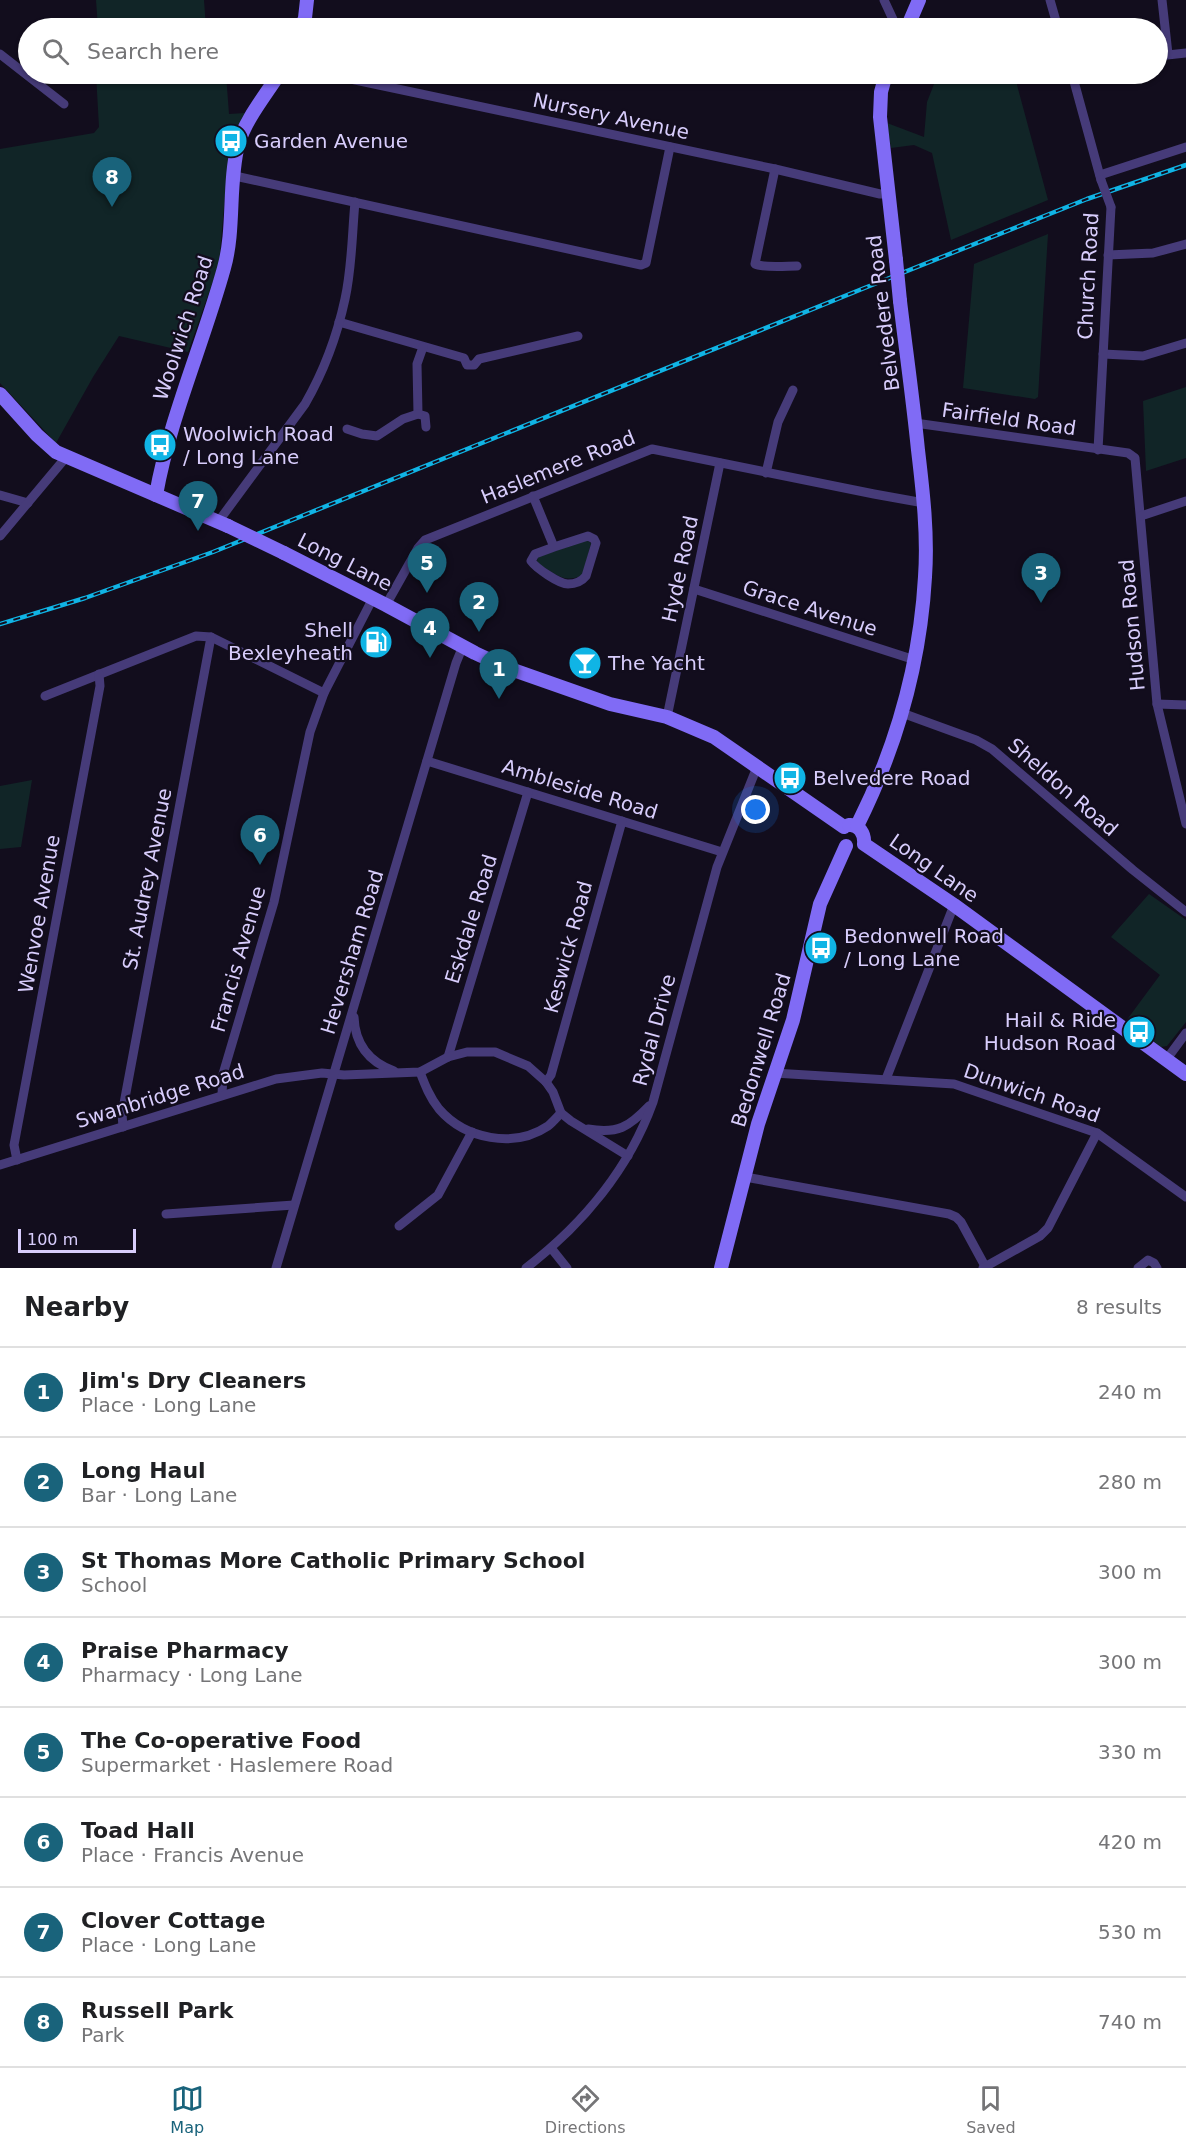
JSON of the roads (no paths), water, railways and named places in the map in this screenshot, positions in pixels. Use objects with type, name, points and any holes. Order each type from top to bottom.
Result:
[{"type":"street","points":[[303,18],[307,0]]},
{"type":"street","points":[[884,0],[892,18]]},
{"type":"street","points":[[911,18],[919,0]]},
{"type":"street","points":[[1050,0],[1055,18]]},
{"type":"street","points":[[1162,0],[1164,18]]},
{"type":"street","points":[[1168,54],[1186,52]]},
{"type":"street","points":[[0,54],[18,68]]},
{"type":"street","points":[[38,84],[64,104]]},
{"type":"street","name":"Woolwich Road","points":[[156,495],[178,408],[216,299],[226,261],[241,137],[273,84]]},
{"type":"street","name":"Nursery Avenue","points":[[374,84],[888,194]]},
{"type":"street","name":"Belvedere Road","points":[[850,827],[888,756],[902,713],[915,660],[926,576],[924,503],[880,117],[883,84]]},
{"type":"street","name":"Church Road","points":[[1075,84],[1100,177],[1111,207],[1098,450]]},
{"type":"street","points":[[235,176],[641,265],[646,263],[670,147]]},
{"type":"street","points":[[1100,177],[1186,147]]},
{"type":"street","points":[[775,169],[752,267],[797,266]]},
{"type":"street","points":[[223,524],[317,383],[346,297],[355,202]]},
{"type":"street","points":[[1108,255],[1153,253],[1186,244]]},
{"type":"street","points":[[339,322],[464,358],[467,365],[474,365],[479,359],[571,334]]},
{"type":"street","points":[[1102,354],[1143,356],[1186,343]]},
{"type":"street","points":[[418,414],[417,364],[423,347]]},
{"type":"street","points":[[766,473],[778,422],[793,390]]},
{"type":"street","name":"Long Lane","points":[[0,393],[48,446],[67,456],[284,553],[505,666],[610,704],[668,717],[714,737],[850,827],[864,839],[864,844],[860,849],[852,850],[846,846]]},
{"type":"street","points":[[347,429],[377,436],[403,419],[418,414],[425,416],[426,427]]},
{"type":"street","name":"Fairfield Road","points":[[915,423],[1098,450]]},
{"type":"street","name":"Haslemere Road","points":[[386,605],[418,548],[425,540],[652,448],[766,473],[924,503]]},
{"type":"street","name":"Hudson Road","points":[[1098,450],[1128,453],[1135,458],[1158,704],[1183,797],[1186,825]]},
{"type":"street","points":[[0,536],[67,456]]},
{"type":"street","name":"Hyde Road","points":[[668,717],[720,463]]},
{"type":"street","points":[[0,495],[28,503]]},
{"type":"street","points":[[533,496],[554,547]]},
{"type":"street","points":[[1141,516],[1186,501]]},
{"type":"street","points":[[588,536],[594,539],[596,543],[586,576],[582,580],[570,584],[563,583],[535,567],[531,561],[535,554],[554,547],[588,536]]},
{"type":"street","name":"Grace Avenue","points":[[694,589],[915,660]]},
{"type":"street","name":"Francis Avenue","points":[[222,1095],[224,1074],[274,902],[310,732],[324,693],[373,598]]},
{"type":"street","points":[[45,696],[196,636],[211,637],[324,693]]},
{"type":"street","name":"St. Audrey Avenue","points":[[123,1126],[122,1114],[211,637]]},
{"type":"street","name":"Heversham Road","points":[[276,1268],[456,663],[463,646]]},
{"type":"street","name":"Wenvoe Avenue","points":[[17,1160],[14,1145],[100,686],[99,674]]},
{"type":"street","points":[[1158,704],[1186,705]]},
{"type":"street","name":"Sheldon Road","points":[[902,713],[976,740],[992,749],[1133,870],[1186,912]]},
{"type":"street","name":"Ambleside Road","points":[[428,761],[723,852]]},
{"type":"street","name":"Rydal Drive","points":[[526,1268],[551,1248],[610,1184],[643,1130],[653,1102],[723,852],[758,767]]},
{"type":"street","name":"Eskdale Road","points":[[448,1057],[528,792]]},
{"type":"street","name":"Keswick Road","points":[[546,1082],[551,1075],[622,821]]},
{"type":"street","points":[[846,846],[843,840],[850,827]]},
{"type":"street","name":"Long Lane","points":[[864,844],[954,905],[1186,1074]]},
{"type":"street","name":"Bedonwell Road","points":[[721,1268],[758,1124],[795,1010],[820,904],[846,846]]},
{"type":"street","points":[[886,1079],[954,905]]},
{"type":"street","points":[[353,1008],[355,1030],[365,1052],[378,1064],[402,1073]]},
{"type":"street","points":[[1166,1060],[1186,1033]]},
{"type":"street","points":[[561,1113],[547,1126],[532,1134],[517,1138],[503,1139],[472,1132],[450,1120],[440,1110],[431,1099],[420,1072],[448,1057],[467,1052],[495,1052],[528,1066],[546,1082],[561,1113],[628,1156]]},
{"type":"street","name":"Swanbridge Road","points":[[0,1165],[276,1079],[322,1073],[420,1072]]},
{"type":"street","name":"Dunwich Road","points":[[774,1073],[954,1084],[1097,1133],[1186,1197]]},
{"type":"street","points":[[583,1128],[603,1131],[623,1127],[638,1118],[653,1102]]},
{"type":"street","points":[[399,1226],[438,1195],[472,1132]]},
{"type":"street","points":[[745,1177],[949,1214],[961,1222],[985,1268],[1040,1236],[1048,1228],[1097,1133]]},
{"type":"street","points":[[166,1214],[294,1204]]},
{"type":"street","points":[[551,1248],[567,1268]]},
{"type":"street","points":[[1138,1268],[1148,1260],[1157,1268]]},
{"type":"railway","points":[[0,624],[85,598],[213,552],[1087,199],[1186,165]]},
{"type":"place","name":"Garden Avenue","points":[[231,141]]},
{"type":"place","name":"Russell Park","points":[[112,207]]},
{"type":"place","name":"Woolwich Road / Long Lane","points":[[160,445]]},
{"type":"place","name":"Clover Cottage","points":[[198,531]]},
{"type":"place","name":"The Co-operative Food","points":[[427,593]]},
{"type":"place","name":"St Thomas More Catholic Primary School","points":[[1041,603]]},
{"type":"place","name":"Long Haul","points":[[479,632]]},
{"type":"place","name":"Shell Bexleyheath","points":[[376,642]]},
{"type":"place","name":"Praise Pharmacy","points":[[430,658]]},
{"type":"place","name":"The Yacht","points":[[585,663]]},
{"type":"place","name":"Jim's Dry Cleaners","points":[[499,699]]},
{"type":"place","name":"Belvedere Road","points":[[790,778]]},
{"type":"place","name":"Toad Hall","points":[[260,865]]},
{"type":"place","name":"Bedonwell Road / Long Lane","points":[[821,948]]},
{"type":"place","name":"Hail & Ride Hudson Road","points":[[1139,1032]]}]
